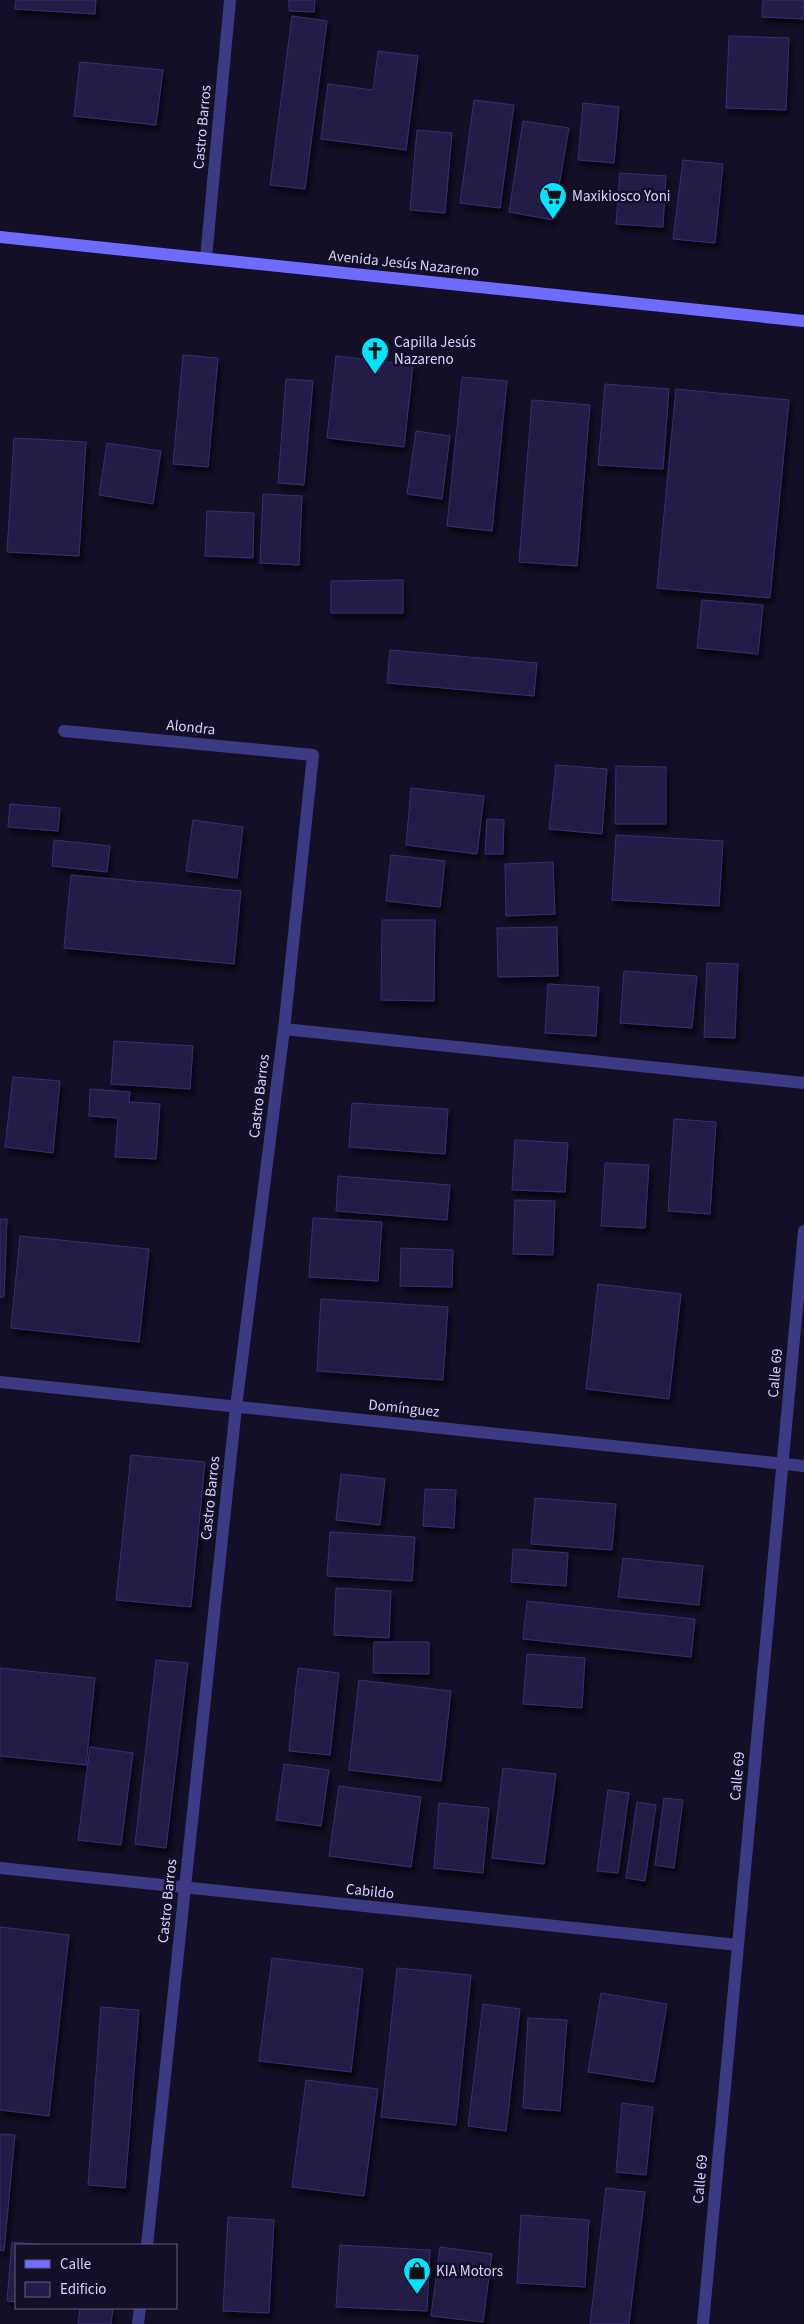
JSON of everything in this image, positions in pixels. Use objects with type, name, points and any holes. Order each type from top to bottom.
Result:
[{"type":"main road","name":"Avenida Jesús Nazareno","points":[[0,237],[804,321]]},
{"type":"street","name":"Castro Barros","points":[[206,258],[230,0]]},
{"type":"street","name":"Alondra","points":[[64,731],[314,755]]},
{"type":"street","name":"Castro Barros","points":[[147,2244],[236,1407],[284,1029],[314,755]]},
{"type":"street","points":[[284,1029],[804,1083]]},
{"type":"street","name":"Calle 69","points":[[703,2324],[804,1231]]},
{"type":"street","name":"Domínguez","points":[[0,1382],[804,1466]]},
{"type":"street","name":"Cabildo","points":[[0,1868],[738,1945]]},
{"type":"street","points":[[138,2324],[140,2309]]},
{"type":"building","points":[[16,0],[96,0],[95,14],[15,9]]},
{"type":"building","points":[[289,0],[315,0],[314,12],[289,11]]},
{"type":"building","points":[[763,0],[804,0],[804,19],[762,17]]},
{"type":"building","points":[[292,16],[327,21],[305,189],[270,185]]},
{"type":"building","points":[[729,36],[789,38],[786,110],[726,108]]},
{"type":"building","points":[[378,51],[418,56],[406,150],[321,139],[328,84],[373,90]]},
{"type":"building","points":[[80,62],[163,70],[156,125],[74,116]]},
{"type":"building","points":[[474,100],[514,105],[500,208],[460,203]]},
{"type":"building","points":[[583,103],[619,107],[614,163],[578,160]]},
{"type":"building","points":[[523,121],[569,128],[553,220],[509,212]]},
{"type":"building","points":[[417,130],[452,133],[445,213],[410,210]]},
{"type":"building","points":[[683,160],[723,164],[715,243],[673,239]]},
{"type":"building","points":[[620,173],[666,176],[663,227],[616,224]]},
{"type":"building","points":[[183,355],[218,358],[208,467],[173,464]]},
{"type":"building","points":[[336,356],[413,365],[404,447],[327,438]]},
{"type":"building","points":[[462,377],[507,381],[492,531],[447,526]]},
{"type":"building","points":[[286,379],[313,381],[304,485],[278,483]]},
{"type":"building","points":[[605,384],[669,389],[663,469],[598,465]]},
{"type":"building","points":[[676,389],[789,400],[770,598],[657,588]]},
{"type":"building","points":[[532,400],[590,405],[577,566],[519,562]]},
{"type":"building","points":[[416,431],[450,436],[442,499],[407,494]]},
{"type":"building","points":[[14,438],[86,442],[79,556],[7,552]]},
{"type":"building","points":[[107,443],[161,451],[153,504],[99,495]]},
{"type":"building","points":[[263,494],[302,496],[299,565],[260,563]]},
{"type":"building","points":[[207,511],[254,513],[253,558],[205,556]]},
{"type":"building","points":[[403,580],[403,613],[331,613],[331,581]]},
{"type":"building","points":[[702,600],[763,605],[758,654],[697,648]]},
{"type":"building","points":[[390,650],[537,663],[534,696],[387,683]]},
{"type":"building","points":[[556,765],[607,769],[602,834],[549,829]]},
{"type":"building","points":[[616,766],[666,767],[666,824],[615,824]]},
{"type":"building","points":[[411,788],[484,796],[477,854],[406,845]]},
{"type":"building","points":[[10,804],[60,808],[58,831],[8,827]]},
{"type":"building","points":[[487,819],[504,820],[503,854],[485,854]]},
{"type":"building","points":[[193,820],[243,827],[237,878],[186,871]]},
{"type":"building","points":[[616,835],[723,841],[719,906],[612,900]]},
{"type":"building","points":[[54,840],[110,846],[107,872],[52,866]]},
{"type":"building","points":[[391,855],[445,861],[440,907],[386,901]]},
{"type":"building","points":[[553,862],[555,914],[506,916],[505,864]]},
{"type":"building","points":[[71,875],[241,891],[234,964],[64,948]]},
{"type":"building","points":[[382,920],[435,920],[434,1001],[381,1000]]},
{"type":"building","points":[[557,927],[558,976],[498,977],[497,928]]},
{"type":"building","points":[[707,963],[738,964],[735,1038],[704,1037]]},
{"type":"building","points":[[624,971],[697,976],[692,1028],[620,1023]]},
{"type":"building","points":[[548,984],[599,987],[596,1036],[545,1033]]},
{"type":"building","points":[[114,1041],[193,1046],[190,1089],[111,1084]]},
{"type":"building","points":[[13,1077],[60,1081],[53,1153],[5,1147]]},
{"type":"building","points":[[90,1089],[130,1092],[129,1102],[160,1104],[156,1159],[115,1157],[118,1118],[89,1116]]},
{"type":"building","points":[[352,1103],[448,1109],[445,1154],[349,1147]]},
{"type":"building","points":[[674,1119],[716,1122],[710,1214],[668,1211]]},
{"type":"building","points":[[515,1140],[568,1143],[565,1192],[512,1190]]},
{"type":"building","points":[[605,1163],[649,1165],[645,1228],[601,1226]]},
{"type":"building","points":[[338,1176],[450,1185],[447,1220],[336,1211]]},
{"type":"building","points":[[515,1200],[555,1201],[553,1255],[513,1254]]},
{"type":"building","points":[[313,1218],[382,1222],[378,1281],[309,1277]]},
{"type":"building","points":[[0,1219],[7,1219],[4,1297],[0,1297]]},
{"type":"building","points":[[20,1236],[149,1249],[139,1342],[11,1328]]},
{"type":"building","points":[[401,1248],[453,1250],[452,1287],[400,1286]]},
{"type":"building","points":[[598,1284],[681,1294],[669,1399],[586,1389]]},
{"type":"building","points":[[321,1299],[448,1307],[443,1380],[317,1371]]},
{"type":"building","points":[[131,1455],[205,1462],[191,1607],[116,1600]]},
{"type":"building","points":[[341,1474],[385,1479],[380,1525],[336,1520]]},
{"type":"building","points":[[425,1489],[456,1490],[454,1528],[423,1526]]},
{"type":"building","points":[[535,1498],[616,1504],[612,1550],[531,1544]]},
{"type":"building","points":[[330,1532],[415,1537],[412,1581],[327,1576]]},
{"type":"building","points":[[513,1549],[568,1553],[566,1586],[511,1582]]},
{"type":"building","points":[[623,1558],[703,1566],[699,1605],[618,1597]]},
{"type":"building","points":[[336,1588],[391,1591],[389,1638],[334,1635]]},
{"type":"building","points":[[527,1601],[695,1619],[691,1657],[523,1639]]},
{"type":"building","points":[[374,1642],[429,1642],[429,1674],[373,1673]]},
{"type":"building","points":[[527,1654],[585,1658],[582,1708],[523,1704]]},
{"type":"building","points":[[156,1660],[188,1663],[166,1848],[135,1844]]},
{"type":"building","points":[[0,1668],[95,1678],[86,1765],[0,1756]]},
{"type":"building","points":[[298,1668],[339,1673],[330,1755],[289,1751]]},
{"type":"building","points":[[359,1680],[451,1691],[441,1781],[349,1770]]},
{"type":"building","points":[[90,1747],[133,1753],[121,1845],[78,1840]]},
{"type":"building","points":[[284,1764],[329,1770],[321,1826],[276,1820]]},
{"type":"building","points":[[503,1768],[556,1774],[544,1864],[492,1858]]},
{"type":"building","points":[[339,1786],[421,1797],[411,1867],[329,1856]]},
{"type":"building","points":[[608,1790],[629,1793],[618,1873],[597,1871]]},
{"type":"building","points":[[664,1798],[683,1800],[674,1868],[655,1865]]},
{"type":"building","points":[[637,1802],[656,1805],[645,1881],[626,1878]]},
{"type":"building","points":[[439,1803],[489,1808],[483,1873],[434,1868]]},
{"type":"building","points":[[0,1927],[69,1935],[49,2116],[0,2110]]},
{"type":"building","points":[[272,1958],[363,1969],[351,2072],[259,2061]]},
{"type":"building","points":[[397,1968],[471,1975],[456,2125],[381,2117]]},
{"type":"building","points":[[601,1993],[667,2004],[654,2082],[588,2072]]},
{"type":"building","points":[[483,2004],[520,2009],[506,2131],[468,2126]]},
{"type":"building","points":[[101,2007],[139,2010],[125,2188],[88,2185]]},
{"type":"building","points":[[528,2018],[567,2020],[560,2111],[523,2108]]},
{"type":"building","points":[[306,2080],[378,2089],[364,2196],[292,2187]]},
{"type":"building","points":[[622,2103],[653,2107],[646,2175],[616,2172]]},
{"type":"building","points":[[0,2134],[15,2135],[4,2251],[0,2250]]},
{"type":"building","points":[[606,2188],[645,2192],[629,2324],[590,2324]]},
{"type":"building","points":[[521,2215],[589,2220],[585,2287],[517,2283]]},
{"type":"building","points":[[228,2217],[274,2220],[269,2313],[223,2311]]},
{"type":"building","points":[[12,2242],[33,2244],[15,2244],[15,2302],[7,2301]]},
{"type":"building","points":[[340,2245],[430,2250],[427,2311],[336,2307]]},
{"type":"building","points":[[440,2247],[492,2254],[483,2322],[431,2316]]},
{"type":"building","points":[[80,2309],[113,2309],[111,2324],[78,2324]]},
{"type":"place","name":"Maxikiosco Yoni","points":[[553,220]]},
{"type":"place","name":"Capilla Jesús Nazareno","points":[[375,375]]},
{"type":"place","name":"KIA Motors","points":[[417,2295]]}]
